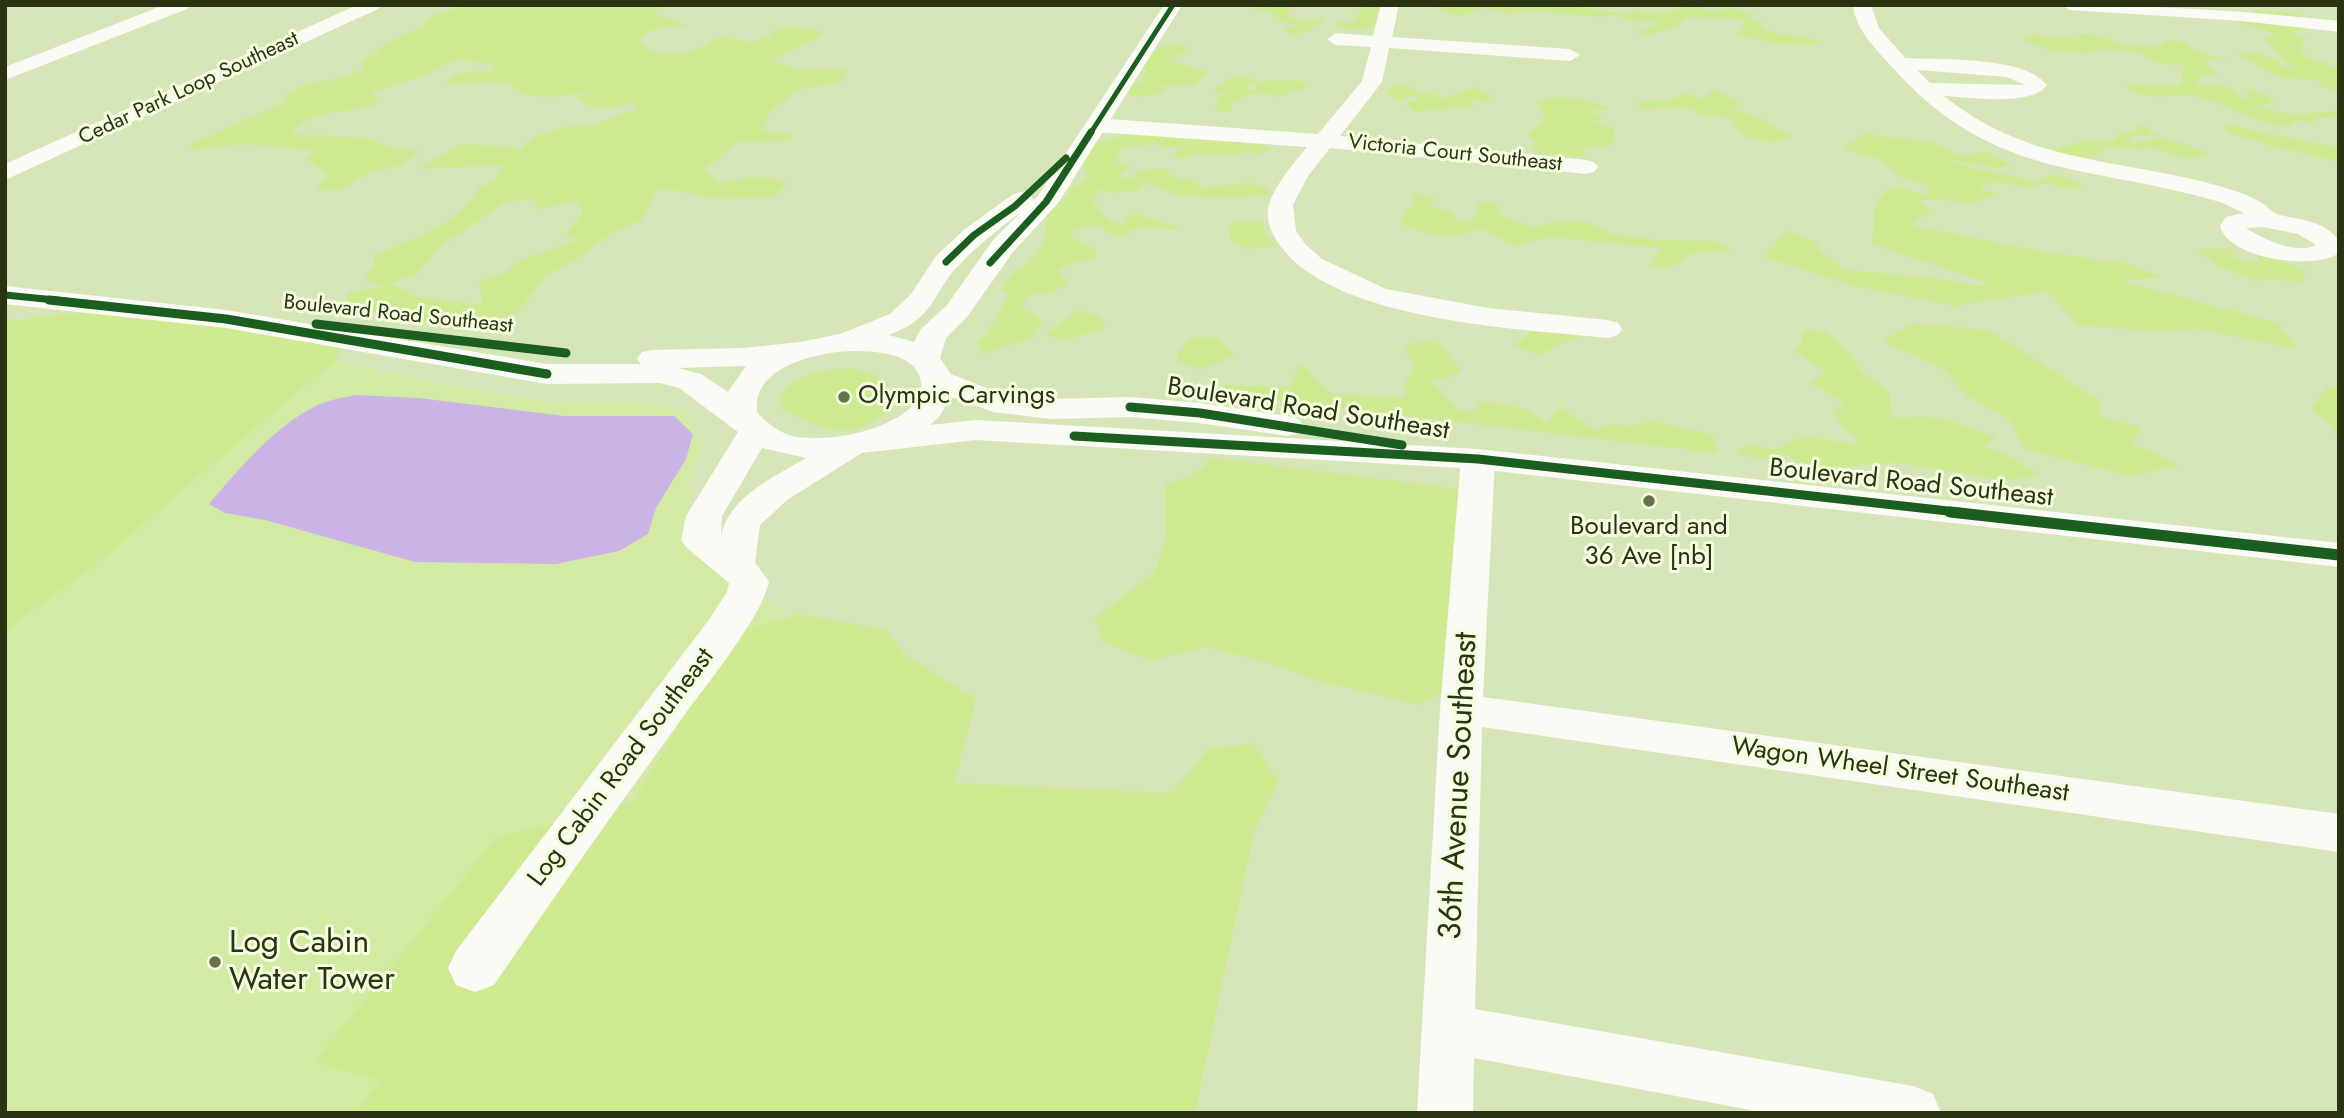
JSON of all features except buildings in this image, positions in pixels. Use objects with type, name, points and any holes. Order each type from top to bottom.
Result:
[{"type":"street","points":[[5,74],[181,5]]},
{"type":"street","name":"Cedar Park Loop Southeast","points":[[5,173],[372,5]]},
{"type":"street","points":[[860,444],[894,433],[917,419],[933,403],[939,387],[931,369],[932,335],[957,311],[1003,246],[1046,202],[1173,5]]},
{"type":"street","points":[[1390,5],[1384,42],[1373,82],[1297,174],[1281,205],[1283,231],[1297,251],[1313,265],[1378,296],[1488,317],[1608,329]]},
{"type":"street","points":[[1862,5],[1870,30],[1922,89],[1950,114],[1990,138],[2053,160],[2216,191],[2242,201],[2260,211],[2267,219]]},
{"type":"street","points":[[2070,5],[2262,17],[2339,27]]},
{"type":"street","points":[[1336,39],[1570,55]]},
{"type":"street","points":[[1899,63],[2002,69],[2025,76],[2036,85],[2030,91],[2020,92],[1922,89]]},
{"type":"street","points":[[735,566],[700,540],[704,516],[749,425],[740,402],[745,387],[758,373],[777,360],[808,349],[858,338],[901,320],[922,300],[946,262],[974,235],[1015,205],[1091,132]]},
{"type":"street","name":"Victoria Court Southeast","points":[[1091,132],[1324,141],[1586,167]]},
{"type":"street","name":"Boulevard Road Southeast","points":[[5,295],[226,318],[317,324],[566,353],[673,361],[808,349],[847,342],[878,343],[904,348],[931,369],[993,402],[1051,409],[1130,407],[1200,413],[1478,459],[2339,555]]},
{"type":"street","name":"Boulevard Road Southeast","points":[[226,318],[535,373],[660,373],[690,381],[771,440],[792,446],[815,448],[976,430],[1478,459]]},
{"type":"street","name":"Log Cabin Road Southeast","points":[[475,968],[723,631],[747,592],[749,581],[735,566],[742,522],[764,499],[796,477],[860,444]]},
{"type":"street","name":"36th Avenue Southeast","points":[[1446,1113],[1461,709],[1478,459]]},
{"type":"street","name":"Wagon Wheel Street Southeast","points":[[1461,709],[2339,833]]},
{"type":"street","points":[[1449,1029],[1913,1113]]},
{"type":"shaded area","points":[[467,5],[665,5],[653,14],[688,26],[654,29],[639,40],[647,50],[676,55],[701,48],[715,39],[751,42],[770,37],[772,31],[777,29],[805,28],[823,35],[772,60],[802,70],[847,70],[844,81],[797,90],[770,112],[762,131],[790,134],[791,141],[737,142],[704,170],[718,183],[751,177],[788,181],[775,197],[715,199],[674,190],[656,190],[643,219],[610,234],[578,258],[546,275],[518,311],[484,330],[466,332],[408,319],[345,311],[348,293],[394,284],[413,296],[482,305],[479,281],[506,272],[520,260],[580,240],[565,234],[583,213],[576,201],[537,210],[534,199],[506,202],[440,247],[416,275],[384,285],[364,280],[375,264],[373,256],[448,221],[461,211],[479,187],[494,182],[502,165],[418,169],[461,144],[521,148],[534,137],[566,126],[593,125],[637,109],[634,103],[597,108],[577,98],[590,92],[549,97],[524,95],[515,87],[502,82],[443,85],[453,76],[464,72],[490,72],[495,65],[453,60],[430,73],[373,92],[378,103],[321,115],[300,125],[292,134],[369,138],[389,147],[419,151],[402,165],[369,172],[340,191],[315,189],[329,175],[307,159],[315,151],[246,144],[192,150],[189,145],[285,102],[284,96],[306,84],[346,77],[364,68],[361,60],[382,53],[376,49],[423,26],[431,16]]},
{"type":"shaded area","points":[[1265,5],[1291,5],[1286,16],[1310,22],[1323,18],[1324,24],[1314,25],[1310,31],[1296,34],[1285,32],[1285,27],[1300,27],[1282,21],[1267,10],[1250,11],[1255,7],[1265,8]]},
{"type":"shaded area","points":[[1363,5],[1379,5],[1373,28],[1347,30],[1337,27],[1339,22],[1355,22]]},
{"type":"shaded area","points":[[1431,5],[1568,5],[1625,14],[1634,11],[1665,13],[1681,8],[1681,5],[1707,5],[1701,8],[1712,12],[1733,8],[1754,15],[1750,19],[1763,22],[1762,28],[1769,31],[1809,38],[1823,45],[1779,44],[1736,35],[1743,26],[1743,19],[1682,17],[1687,20],[1677,24],[1680,27],[1649,34],[1634,32],[1663,23],[1627,20],[1613,14],[1600,17],[1535,11],[1507,13],[1485,8],[1456,16]]},
{"type":"shaded area","points":[[2256,10],[2296,13],[2316,28],[2290,32],[2305,38],[2300,52],[2312,60],[2329,61],[2325,66],[2339,66],[2339,92],[2319,86],[2321,80],[2281,78],[2237,55],[2256,53],[2281,61],[2280,65],[2293,68],[2265,39],[2277,35],[2239,23]]},
{"type":"shaded area","points":[[2029,34],[2083,40],[2077,34],[2089,34],[2120,44],[2158,47],[2168,40],[2190,44],[2187,47],[2215,58],[2232,58],[2203,62],[2218,73],[2203,74],[2194,86],[2217,84],[2238,91],[2238,98],[2250,99],[2246,87],[2276,100],[2262,106],[2271,110],[2299,114],[2339,111],[2339,117],[2319,118],[2313,123],[2291,120],[2295,125],[2271,124],[2204,98],[2142,95],[2121,84],[2181,86],[2184,64],[2170,65],[2152,61],[2138,52],[2101,49],[2086,53],[2051,51],[2023,40]]},
{"type":"shaded area","points":[[1174,44],[1189,48],[1177,57],[1167,58],[1206,72],[1195,85],[1160,85],[1167,90],[1144,96],[1122,90],[1130,82],[1140,83],[1147,71],[1139,66],[1149,59],[1146,56],[1163,46]]},
{"type":"shaded area","points":[[1244,76],[1261,82],[1246,85],[1250,91],[1264,81],[1302,81],[1308,87],[1278,97],[1255,92],[1231,103],[1232,111],[1214,111],[1219,103],[1216,98],[1230,94],[1218,93],[1213,89],[1226,83],[1228,78]]},
{"type":"shaded area","points":[[1408,85],[1416,92],[1433,92],[1440,99],[1475,87],[1493,97],[1483,102],[1469,99],[1475,106],[1414,112],[1405,104],[1419,99],[1413,96],[1398,100],[1387,93],[1395,86]]},
{"type":"shaded area","points":[[1714,89],[1741,103],[1731,108],[1760,118],[1792,136],[1776,142],[1746,138],[1729,117],[1702,116],[1689,108],[1639,109],[1638,101],[1668,101],[1687,93],[1702,100]]},
{"type":"shaded area","points":[[1561,97],[1586,100],[1608,108],[1592,111],[1605,118],[1593,122],[1615,129],[1612,145],[1583,149],[1588,157],[1538,153],[1530,148],[1535,142],[1527,134],[1545,120],[1537,100]]},
{"type":"shaded area","points":[[2136,125],[2150,128],[2148,132],[2161,136],[2133,135],[2128,140],[2133,144],[2154,139],[2172,140],[2209,156],[2184,158],[2147,146],[2144,149],[2104,146],[2105,151],[2077,161],[2055,154],[2056,149],[2084,141],[2115,140],[2118,135],[2137,130]]},
{"type":"shaded area","points":[[2229,125],[2339,148],[2339,162],[2264,144],[2224,131]]},
{"type":"shaded area","points":[[1129,134],[1220,138],[1225,142],[1241,139],[1246,145],[1263,145],[1272,150],[1256,155],[1243,149],[1242,156],[1194,154],[1181,159],[1174,155],[1178,147],[1163,147],[1159,144],[1122,148],[1115,161],[1131,166],[1119,177],[1134,179],[1134,172],[1164,168],[1174,178],[1190,178],[1202,188],[1248,183],[1267,188],[1270,196],[1209,198],[1172,194],[1145,182],[1139,190],[1116,193],[1098,190],[1092,202],[1109,220],[1124,224],[1128,217],[1138,214],[1183,229],[1136,228],[1122,238],[1093,225],[1073,230],[1069,236],[1095,249],[1096,259],[1075,262],[1058,269],[1068,284],[1051,293],[1028,295],[1021,307],[1043,321],[1033,337],[981,354],[978,341],[986,335],[1010,294],[1002,289],[1005,282],[1011,274],[1034,257],[1042,244],[1047,207],[1069,197],[1069,188],[1080,185],[1088,174],[1078,157],[1093,144]]},
{"type":"shaded area","points":[[1864,134],[1932,142],[1959,156],[1988,152],[2011,164],[1998,168],[1946,159],[2034,182],[2053,174],[2087,186],[2068,189],[2046,183],[2031,187],[1989,182],[1978,189],[2002,195],[1967,203],[1941,199],[1917,201],[1932,210],[1910,225],[2051,253],[2130,264],[2160,277],[2121,281],[2278,323],[2297,349],[2199,329],[2146,331],[2079,325],[2047,291],[1955,306],[1854,286],[1764,257],[1787,231],[1820,244],[1817,249],[1846,270],[1933,278],[1983,286],[1988,283],[1872,244],[1874,212],[1879,198],[1894,186],[1925,195],[1929,185],[1900,177],[1883,161],[1842,148]]},
{"type":"shaded area","points":[[1411,192],[1435,198],[1429,206],[1451,211],[1456,221],[1469,221],[1477,213],[1478,202],[1497,203],[1498,214],[1534,228],[1553,221],[1588,222],[1611,234],[1656,240],[1715,241],[1735,251],[1690,253],[1672,268],[1649,268],[1661,248],[1550,237],[1514,246],[1483,229],[1459,235],[1432,235],[1400,223],[1405,213],[1416,203]]},
{"type":"shaded area","points":[[1232,221],[1263,222],[1265,234],[1277,246],[1246,249],[1229,238]]},
{"type":"shaded area","points":[[2233,248],[2233,258],[2260,263],[2255,251],[2305,270],[2304,282],[2270,279],[2255,281],[2221,267],[2195,249]]},
{"type":"shaded area","points":[[151,309],[346,340],[335,360],[96,564],[5,631],[5,315],[16,321],[80,313],[128,313],[144,315],[145,323]]},
{"type":"shaded area","points":[[1079,310],[1101,317],[1106,328],[1066,340],[1044,335]]},
{"type":"shaded area","points":[[1913,323],[1989,330],[2101,402],[2099,417],[2141,427],[2132,444],[2180,465],[2131,476],[2025,449],[2010,420],[1967,396],[1942,368],[1882,341]]},
{"type":"shaded area","points":[[1558,326],[1580,338],[1554,346],[1540,355],[1514,346],[1530,332]]},
{"type":"shaded area","points":[[1803,330],[1826,332],[1849,352],[1862,372],[1889,392],[1892,418],[1939,418],[1997,437],[1983,447],[2005,454],[2040,475],[2008,481],[1891,462],[1841,468],[1796,462],[1787,453],[1778,460],[1735,455],[1746,445],[1777,449],[1802,436],[1860,445],[1832,412],[1845,403],[1811,383],[1826,373],[1794,350],[1801,344]]},
{"type":"shaded area","points":[[1192,337],[1219,338],[1235,355],[1200,370],[1178,361],[1178,353]]},
{"type":"shaded area","points":[[1415,342],[1439,343],[1461,370],[1445,379],[1431,381],[1460,411],[1474,411],[1478,401],[1527,409],[1547,423],[1560,407],[1595,430],[1611,424],[1629,426],[1657,422],[1713,435],[1718,453],[1210,393],[1227,385],[1290,387],[1300,363],[1331,394],[1404,397],[1405,383],[1416,365],[1403,349]]},
{"type":"shaded area","points":[[335,360],[427,381],[552,403],[623,401],[653,403],[685,411],[703,445],[691,476],[688,541],[782,612],[460,1113],[5,1113],[5,601]]},
{"type":"shaded area","points":[[842,368],[858,369],[886,381],[889,409],[862,427],[836,430],[782,409],[779,400],[797,380],[814,373]]},
{"type":"shaded area","points":[[2327,387],[2339,388],[2339,439],[2329,423],[2311,409]]},
{"type":"shaded area","points":[[356,395],[419,398],[564,416],[674,416],[693,434],[686,459],[656,508],[648,534],[619,551],[556,564],[415,562],[265,520],[225,513],[209,504],[257,451],[285,426],[319,405]]},
{"type":"shaded area","points":[[1213,458],[1476,491],[1463,680],[1420,705],[1320,681],[1265,662],[1206,647],[1153,660],[1104,643],[1095,618],[1155,572],[1166,538],[1165,484],[1192,475]]},
{"type":"shaded area","points":[[800,614],[887,630],[904,654],[976,699],[954,783],[1171,793],[1208,749],[1253,743],[1279,781],[1254,831],[1195,1113],[356,1113],[380,1080],[314,1062],[496,838],[633,802],[734,634]]},
{"type":"cycle path","points":[[990,263],[1046,202],[1173,5]]},
{"type":"cycle path","points":[[946,262],[974,235],[1015,206],[1066,158]]},
{"type":"cycle path","points":[[5,295],[226,319],[547,374]]},
{"type":"cycle path","points":[[316,324],[566,353]]},
{"type":"cycle path","points":[[1130,407],[1200,413],[1402,445]]},
{"type":"cycle path","points":[[1074,436],[1478,459],[2339,555]]},
{"type":"place","name":"Olympic Carvings","points":[[844,397]]},
{"type":"place","name":"Boulevard and 36 Ave [nb]","points":[[1649,501]]},
{"type":"place","name":"Log Cabin Water Tower","points":[[215,962]]}]
